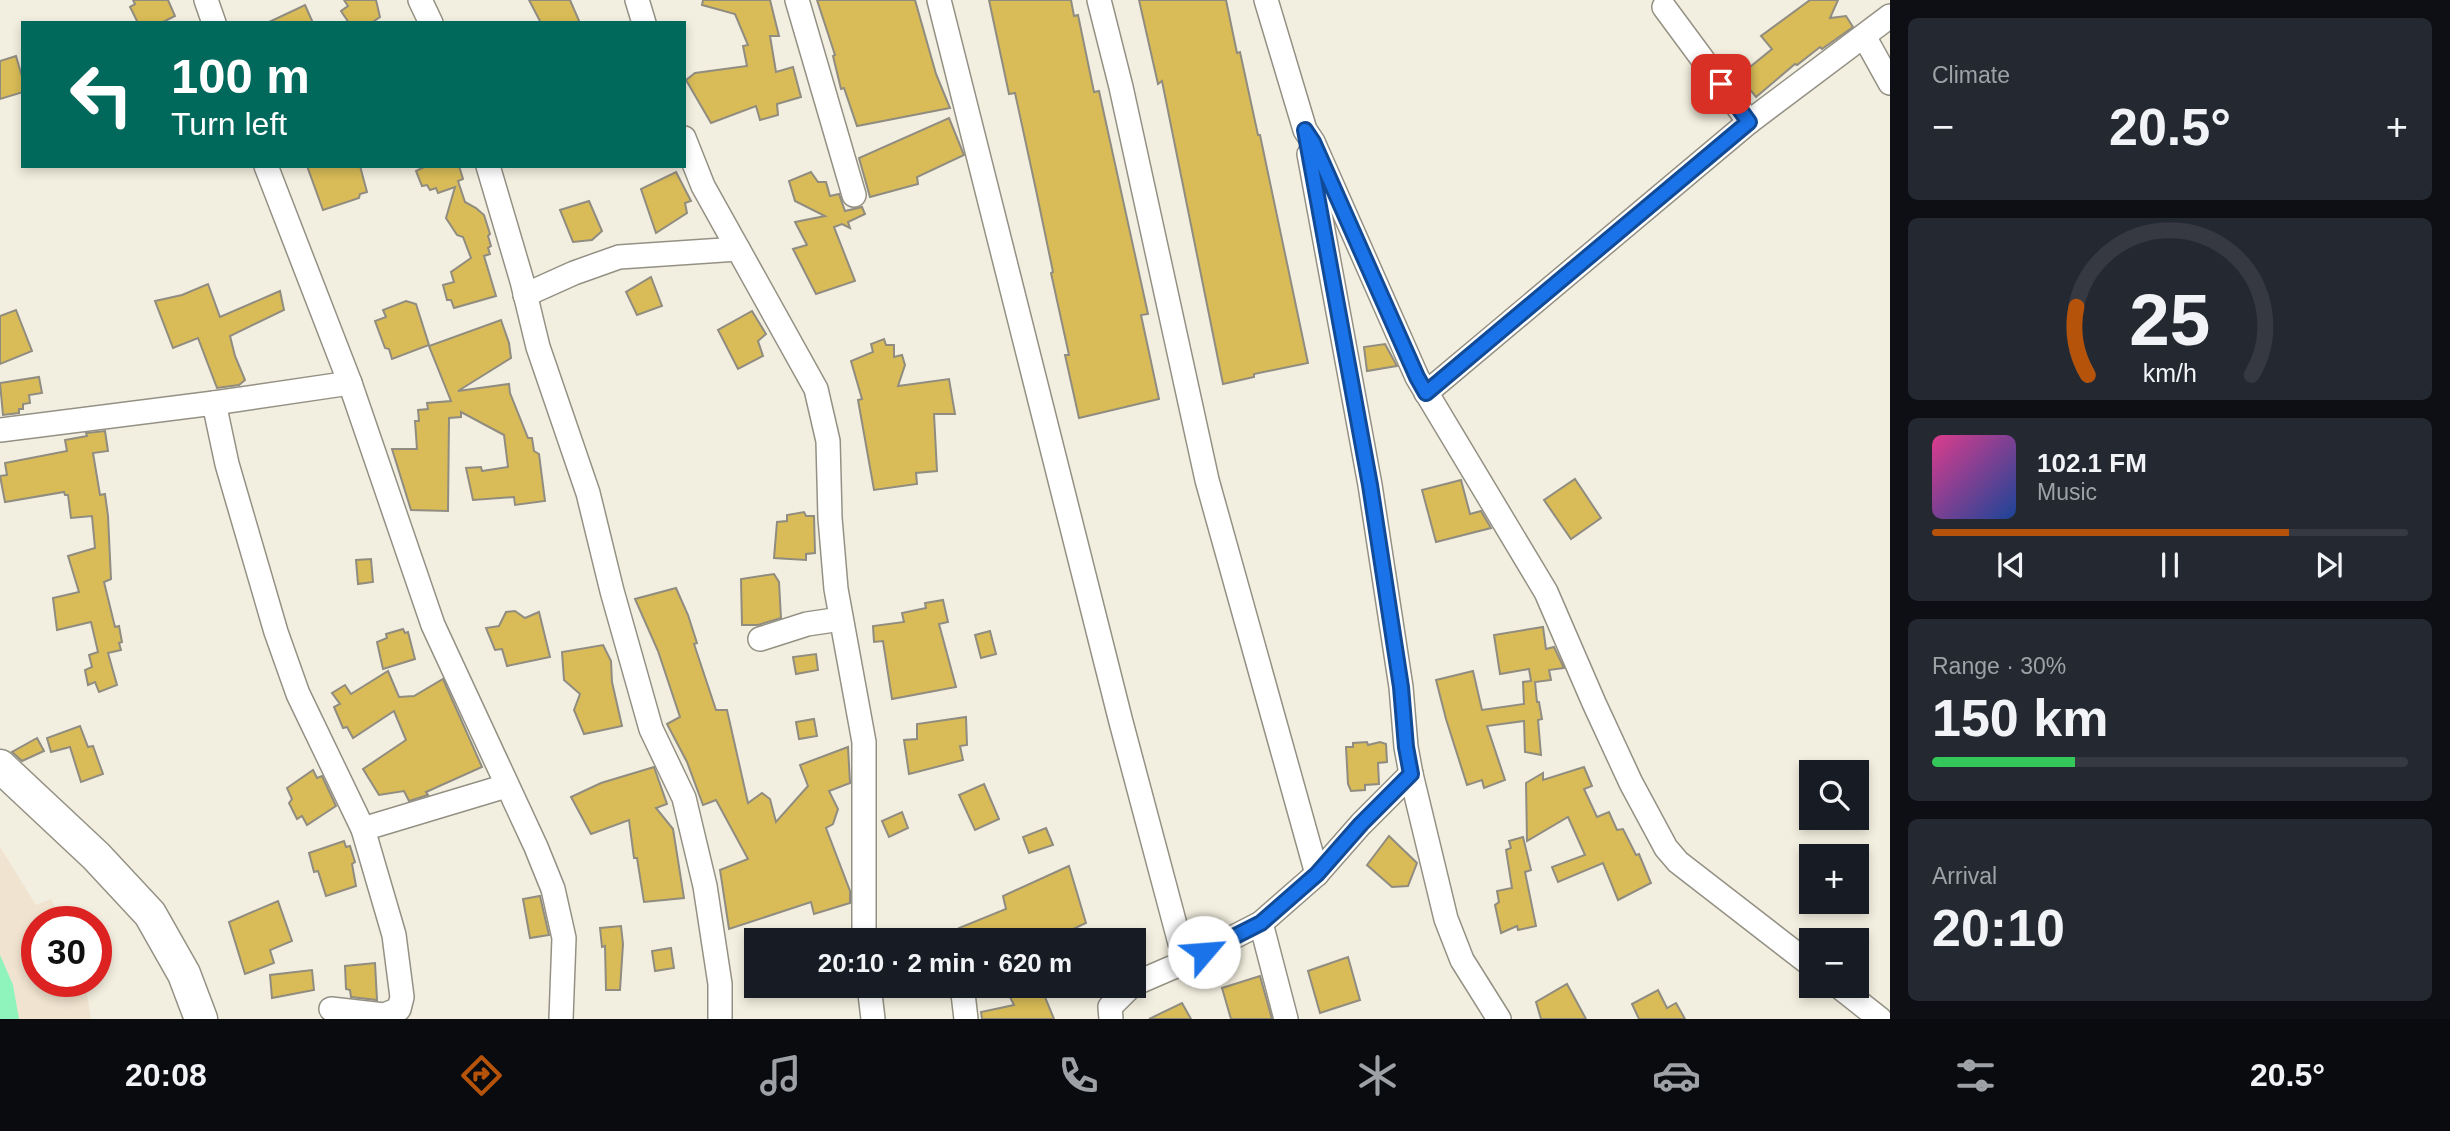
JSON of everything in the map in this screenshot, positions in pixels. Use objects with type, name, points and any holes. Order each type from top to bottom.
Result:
[{"type":"main road","points":[[0,766],[96,856],[150,914],[184,974],[201,1019]]},
{"type":"street","points":[[206,0],[213,21]]},
{"type":"street","points":[[420,0],[430,21]]},
{"type":"street","points":[[637,0],[643,21]]},
{"type":"street","points":[[797,0],[854,195]]},
{"type":"street","points":[[939,0],[1117,709],[1185,962]]},
{"type":"street","points":[[1099,0],[1222,539],[1317,874]]},
{"type":"street","points":[[1266,0],[1305,130],[1370,485],[1401,687],[1411,774],[1446,919],[1462,960],[1499,1019]]},
{"type":"street","points":[[1665,2],[1749,122]]},
{"type":"street","points":[[1426,393],[1749,122],[1890,16]]},
{"type":"street","points":[[1864,36],[1890,83]]},
{"type":"street","points":[[1305,130],[1313,142],[1426,393],[1546,592],[1599,715],[1666,848],[1678,862],[1799,956]]},
{"type":"street","points":[[686,143],[703,186],[816,389],[828,441],[830,518],[841,619],[864,742],[864,928]]},
{"type":"street","points":[[266,168],[350,383],[433,625],[553,888],[564,938],[561,1019]]},
{"type":"street","points":[[489,168],[538,346],[588,493],[651,729],[684,798],[705,886],[720,984],[720,1019]]},
{"type":"street","points":[[525,295],[619,257],[738,249]]},
{"type":"street","points":[[0,430],[350,383]]},
{"type":"street","points":[[214,403],[227,464],[285,657],[298,694],[363,829],[394,935],[402,997],[399,1009],[384,1015],[331,1009]]},
{"type":"street","points":[[760,639],[807,624],[841,619]]},
{"type":"street","points":[[1146,979],[1261,923],[1317,874],[1361,824],[1411,774]]},
{"type":"street","points":[[363,829],[506,786]]},
{"type":"street","points":[[1261,923],[1286,1019]]},
{"type":"street","points":[[871,998],[873,1019]]},
{"type":"street","points":[[964,998],[966,1019]]},
{"type":"street","points":[[1111,1019],[1110,1007],[1119,998]]},
{"type":"street","points":[[1853,998],[1880,1019]]},
{"type":"shaded area","points":[[0,847],[36,905],[51,899],[54,906],[21,906],[21,997],[87,997],[91,1019],[0,1019]]},
{"type":"green space","points":[[0,955],[13,985],[19,1019],[0,1019]]},
{"type":"building","points":[[133,0],[168,0],[175,16],[165,21],[137,21],[130,7],[135,4]]},
{"type":"building","points":[[344,0],[376,0],[380,17],[374,21],[348,21],[341,11],[348,6]]},
{"type":"building","points":[[529,0],[570,0],[579,21],[540,21]]},
{"type":"building","points":[[703,0],[770,0],[779,36],[770,36],[776,72],[793,67],[801,97],[777,104],[778,115],[760,120],[756,106],[711,123],[686,80],[695,73],[747,66],[743,46],[748,45],[735,14],[702,5]]},
{"type":"building","points":[[817,0],[915,0],[936,74],[950,108],[857,126],[844,88],[841,89],[833,56],[835,55]]},
{"type":"building","points":[[989,0],[1071,0],[1074,16],[1078,15],[1094,92],[1099,91],[1148,314],[1141,315],[1159,399],[1079,418],[1036,190],[1015,93],[1009,94]]},
{"type":"building","points":[[1139,0],[1226,0],[1237,53],[1240,52],[1260,135],[1308,363],[1254,374],[1254,377],[1223,384],[1162,81],[1158,84]]},
{"type":"building","points":[[1810,0],[1838,0],[1830,18],[1846,16],[1853,27],[1795,64],[1756,97],[1739,76],[1772,49],[1761,36]]},
{"type":"building","points":[[305,5],[312,21],[271,21]]},
{"type":"building","points":[[16,56],[21,73],[21,93],[0,99],[0,61]]},
{"type":"building","points":[[949,118],[964,155],[917,177],[918,184],[870,197],[859,158]]},
{"type":"building","points":[[308,168],[361,168],[367,192],[360,194],[359,198],[323,210]]},
{"type":"building","points":[[422,168],[460,168],[463,179],[458,181],[465,202],[484,215],[490,234],[490,254],[484,256],[496,296],[454,308],[451,300],[447,300],[443,285],[454,282],[451,272],[471,258],[463,237],[457,235],[446,218],[455,187],[438,193],[436,188],[430,190],[427,185],[422,186],[416,171]]},
{"type":"building","points":[[676,172],[691,201],[685,203],[687,213],[656,233],[641,189]]},
{"type":"building","points":[[811,172],[818,182],[826,182],[830,196],[839,194],[845,211],[862,207],[865,214],[848,222],[850,228],[842,224],[834,227],[855,281],[816,294],[793,249],[807,245],[795,222],[825,216],[795,201],[789,181]]},
{"type":"building","points":[[589,201],[602,231],[592,240],[573,242],[560,210]]},
{"type":"building","points":[[651,277],[662,306],[637,315],[626,292]]},
{"type":"building","points":[[208,284],[220,317],[280,291],[284,310],[230,336],[245,380],[239,385],[217,388],[198,338],[173,348],[155,301],[182,295]]},
{"type":"building","points":[[406,301],[416,304],[429,345],[392,359],[375,321],[386,317],[383,310]]},
{"type":"building","points":[[16,310],[32,351],[0,364],[0,316]]},
{"type":"building","points":[[752,311],[766,334],[758,341],[763,356],[738,369],[718,330]]},
{"type":"building","points":[[501,320],[511,358],[458,391],[509,384],[528,438],[532,438],[534,451],[539,454],[545,501],[515,505],[514,497],[473,500],[466,468],[481,467],[482,471],[508,467],[504,435],[461,412],[461,417],[449,418],[448,511],[411,510],[392,449],[417,449],[415,421],[419,421],[418,410],[428,409],[427,403],[451,401],[429,346]]},
{"type":"building","points":[[884,339],[886,345],[894,345],[894,357],[902,355],[905,365],[898,386],[949,379],[955,414],[934,414],[937,471],[916,473],[917,484],[874,490],[858,400],[862,399],[851,361],[873,352],[871,344]]},
{"type":"building","points":[[1385,344],[1397,366],[1367,371],[1364,347]]},
{"type":"building","points":[[39,377],[42,393],[29,395],[30,403],[23,404],[19,413],[3,415],[0,383]]},
{"type":"building","points":[[105,431],[108,451],[93,453],[100,495],[105,494],[108,516],[111,579],[104,582],[115,627],[119,626],[122,642],[119,643],[121,650],[108,653],[117,685],[99,692],[95,682],[88,685],[85,670],[92,667],[89,655],[98,652],[91,622],[57,630],[53,598],[79,592],[68,556],[95,548],[92,516],[71,518],[68,495],[64,492],[5,502],[0,476],[7,475],[5,463],[67,451],[65,440],[87,436],[86,433]]},
{"type":"building","points":[[1575,479],[1601,518],[1571,539],[1544,500]]},
{"type":"building","points":[[1461,480],[1470,514],[1481,511],[1491,528],[1436,542],[1422,490]]},
{"type":"building","points":[[804,512],[806,516],[814,516],[815,553],[806,554],[806,560],[774,558],[777,522],[787,521],[787,515]]},
{"type":"building","points":[[371,559],[373,582],[358,584],[356,560]]},
{"type":"building","points":[[774,574],[779,582],[781,618],[758,625],[742,625],[741,579]]},
{"type":"building","points":[[676,588],[688,615],[697,643],[694,644],[716,710],[727,710],[748,803],[762,793],[770,799],[776,822],[808,786],[800,765],[848,747],[850,783],[829,791],[838,809],[833,824],[826,828],[850,891],[850,903],[814,914],[811,902],[729,929],[720,870],[748,859],[716,800],[703,805],[687,762],[667,724],[680,717],[658,651],[635,599]]},
{"type":"building","points":[[943,600],[948,622],[939,624],[956,687],[892,699],[883,641],[874,642],[873,626],[904,622],[902,613],[926,608],[925,603]]},
{"type":"building","points":[[515,611],[525,618],[539,612],[550,657],[507,666],[502,649],[495,650],[486,628],[499,626],[506,612]]},
{"type":"building","points":[[1543,627],[1546,649],[1554,647],[1564,668],[1549,670],[1551,680],[1535,682],[1542,719],[1538,720],[1541,755],[1525,752],[1524,721],[1487,726],[1505,780],[1484,788],[1482,780],[1467,785],[1436,680],[1473,671],[1482,710],[1524,704],[1523,682],[1531,681],[1529,669],[1500,674],[1494,635]]},
{"type":"building","points":[[403,629],[405,633],[408,632],[415,659],[383,669],[377,642],[387,638],[386,634]]},
{"type":"building","points":[[990,631],[996,654],[981,658],[975,635]]},
{"type":"building","points":[[603,645],[611,661],[612,682],[622,726],[584,734],[574,710],[580,694],[564,680],[562,652]]},
{"type":"building","points":[[816,654],[818,670],[796,674],[793,657]]},
{"type":"building","points":[[388,671],[399,697],[414,696],[443,679],[482,767],[426,792],[428,795],[409,801],[404,791],[379,795],[363,769],[406,740],[394,711],[353,738],[347,727],[343,728],[334,707],[340,704],[332,693],[345,685],[351,694]]},
{"type":"building","points":[[966,717],[967,745],[960,746],[963,760],[909,774],[904,740],[917,739],[917,724]]},
{"type":"building","points":[[814,719],[817,736],[799,739],[796,722]]},
{"type":"building","points":[[80,726],[88,747],[93,746],[103,774],[81,782],[70,747],[51,752],[47,738]]},
{"type":"building","points":[[37,738],[44,751],[22,761],[12,752]]},
{"type":"building","points":[[1367,742],[1368,745],[1380,742],[1386,744],[1387,762],[1378,763],[1379,784],[1365,785],[1365,790],[1351,791],[1348,784],[1346,747],[1353,747],[1353,743]]},
{"type":"building","points":[[654,767],[667,804],[656,808],[673,829],[684,898],[644,902],[629,820],[591,834],[571,797],[601,783]]},
{"type":"building","points":[[1584,767],[1592,786],[1584,789],[1597,817],[1609,812],[1617,830],[1623,829],[1636,855],[1639,854],[1651,883],[1618,900],[1603,863],[1558,882],[1552,867],[1585,855],[1568,817],[1527,841],[1526,783],[1543,773],[1543,780]]},
{"type":"building","points":[[313,770],[317,778],[322,776],[336,806],[307,825],[302,816],[297,819],[289,803],[292,799],[287,788]]},
{"type":"building","points":[[984,784],[999,819],[975,830],[959,795]]},
{"type":"building","points":[[902,812],[908,828],[889,837],[882,821]]},
{"type":"building","points":[[1046,828],[1053,845],[1029,853],[1023,837]]},
{"type":"building","points":[[1389,836],[1417,863],[1408,886],[1392,887],[1367,865]]},
{"type":"building","points":[[1523,837],[1531,870],[1525,872],[1536,926],[1518,930],[1517,926],[1501,933],[1495,905],[1499,902],[1497,891],[1512,888],[1506,850],[1511,848],[1509,841]]},
{"type":"building","points":[[344,841],[346,847],[350,846],[355,862],[352,864],[356,886],[326,896],[318,871],[314,872],[309,853]]},
{"type":"building","points":[[1069,866],[1086,923],[1075,928],[959,928],[1006,909],[1003,896]]},
{"type":"building","points":[[540,896],[549,935],[530,938],[523,899]]},
{"type":"building","points":[[278,901],[292,941],[270,950],[274,963],[245,974],[229,922]]},
{"type":"building","points":[[621,926],[623,944],[620,990],[606,990],[605,946],[602,947],[600,928]]},
{"type":"building","points":[[671,948],[674,968],[655,971],[652,951]]},
{"type":"building","points":[[1348,957],[1360,1000],[1320,1013],[1308,971]]},
{"type":"building","points":[[375,963],[377,1000],[351,997],[350,990],[346,989],[345,966]]},
{"type":"building","points":[[312,970],[314,990],[272,998],[270,975]]},
{"type":"building","points":[[1260,976],[1272,1019],[1231,1019],[1222,988]]},
{"type":"building","points":[[1567,984],[1586,1019],[1541,1019],[1536,1002]]},
{"type":"building","points":[[1658,990],[1667,1008],[1676,1003],[1685,1019],[1639,1019],[1632,1004]]},
{"type":"building","points":[[1010,998],[1045,998],[1054,1019],[982,1019],[981,1012],[1014,1005]]},
{"type":"building","points":[[1182,1003],[1191,1019],[1149,1019]]},
{"type":"route","points":[[1204,952],[1261,923],[1317,874],[1361,824],[1411,774],[1401,687],[1370,485],[1305,130],[1313,142],[1426,393],[1749,122],[1721,84]]}]
